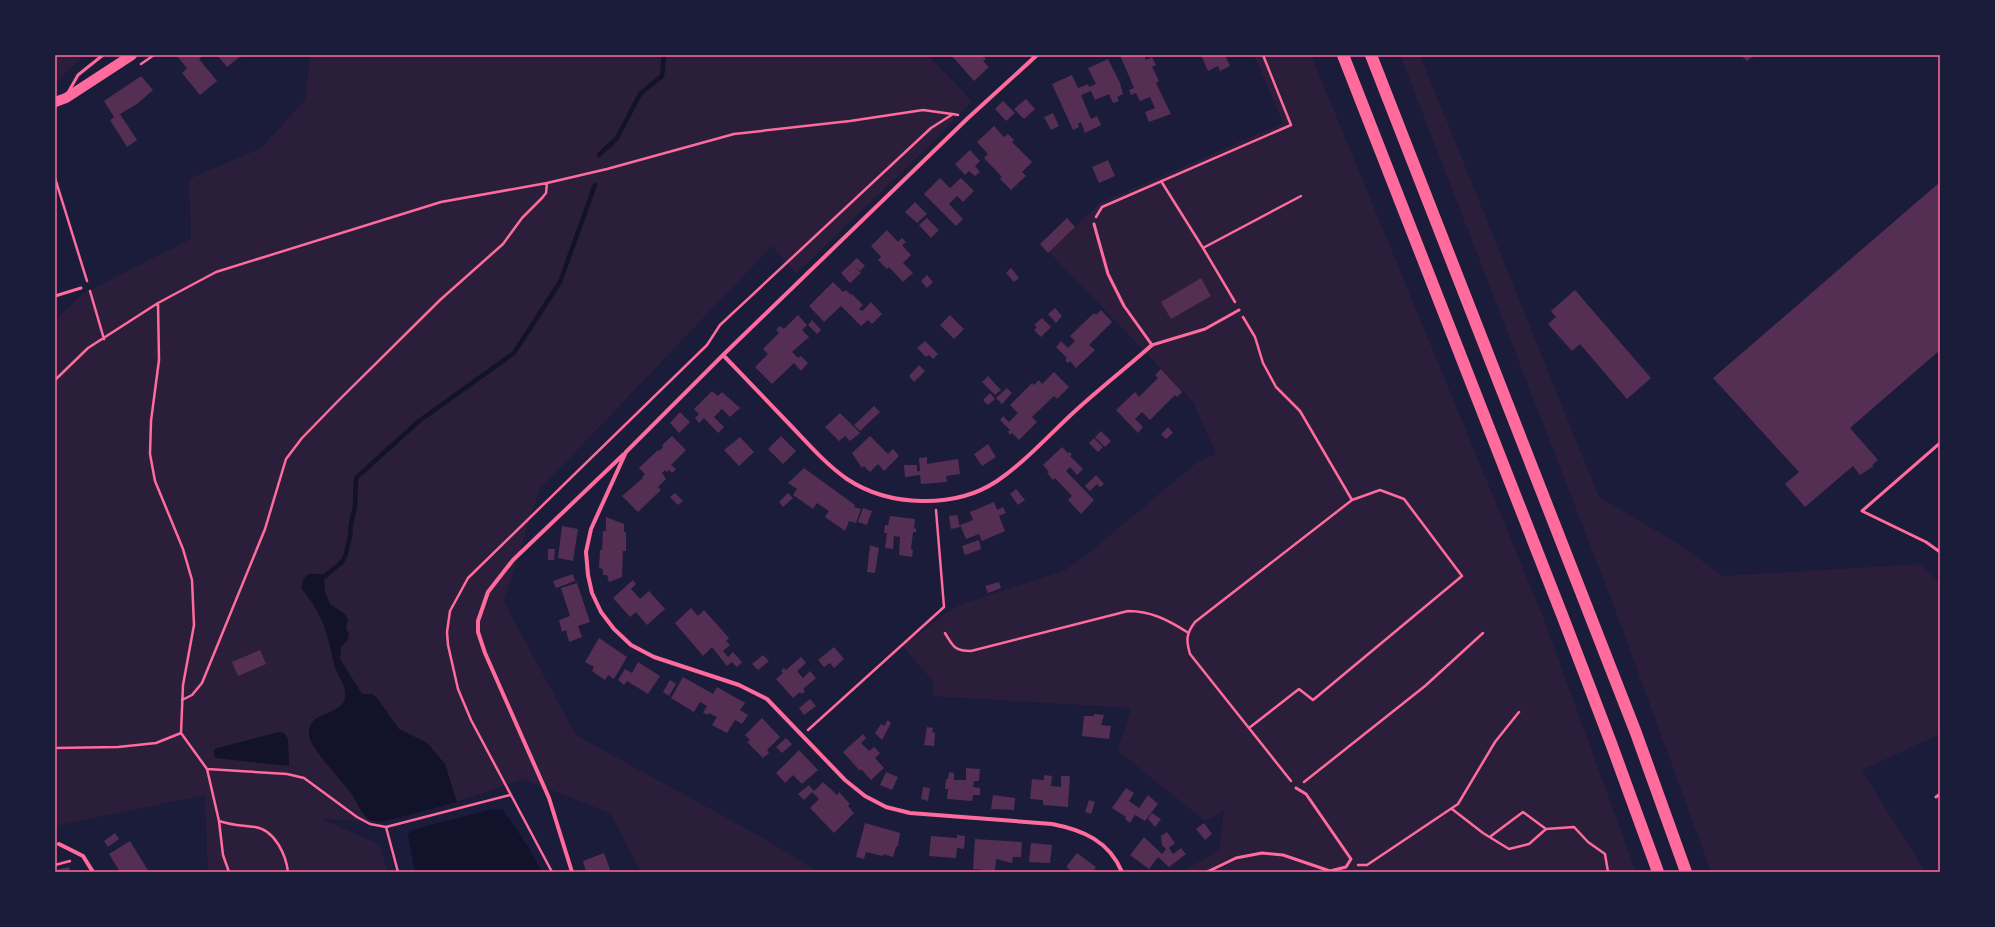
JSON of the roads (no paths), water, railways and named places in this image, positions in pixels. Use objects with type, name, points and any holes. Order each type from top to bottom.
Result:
[{"type":"highway","points":[[1343,55],[1573,642],[1658,872]]},
{"type":"highway","points":[[1371,55],[1633,726],[1686,872]]},
{"type":"main road","points":[[55,102],[66,98],[132,55]]},
{"type":"street","points":[[572,872],[549,798],[485,653],[478,632],[478,621],[488,592],[513,560],[626,452],[723,355],[968,118],[1037,55]]},
{"type":"street","points":[[723,355],[828,464],[848,479],[869,490],[901,500],[936,501],[967,494],[996,481],[1026,458],[1074,412],[1152,345]]},
{"type":"street","points":[[626,452],[591,528],[586,552],[588,575],[592,593],[601,612],[614,630],[631,645],[654,657],[739,685],[767,699],[803,734],[845,780],[865,796],[886,807],[910,813],[1052,824],[1074,828],[1092,837],[1107,849],[1122,872]]},
{"type":"street","points":[[58,844],[83,856],[93,872]]},
{"type":"lane","points":[[66,98],[78,75],[103,55]]},
{"type":"lane","points":[[1094,224],[1108,274],[1124,306],[1152,345],[1205,329],[1239,310]]},
{"type":"lane","points":[[55,296],[81,288]]},
{"type":"lane","points":[[1940,443],[1862,511],[1926,542],[1940,552]]},
{"type":"lane","points":[[1207,872],[1236,858],[1262,852],[1283,855],[1330,871],[1346,867],[1351,859],[1306,794],[1296,788]]},
{"type":"lane","points":[[1936,797],[1940,794]]},
{"type":"waterway","points":[[599,155],[617,138],[640,94],[662,76],[664,55]]},
{"type":"waterway","points":[[325,576],[342,562],[346,554],[355,506],[356,478],[419,421],[514,353],[560,282],[595,185]]}]
